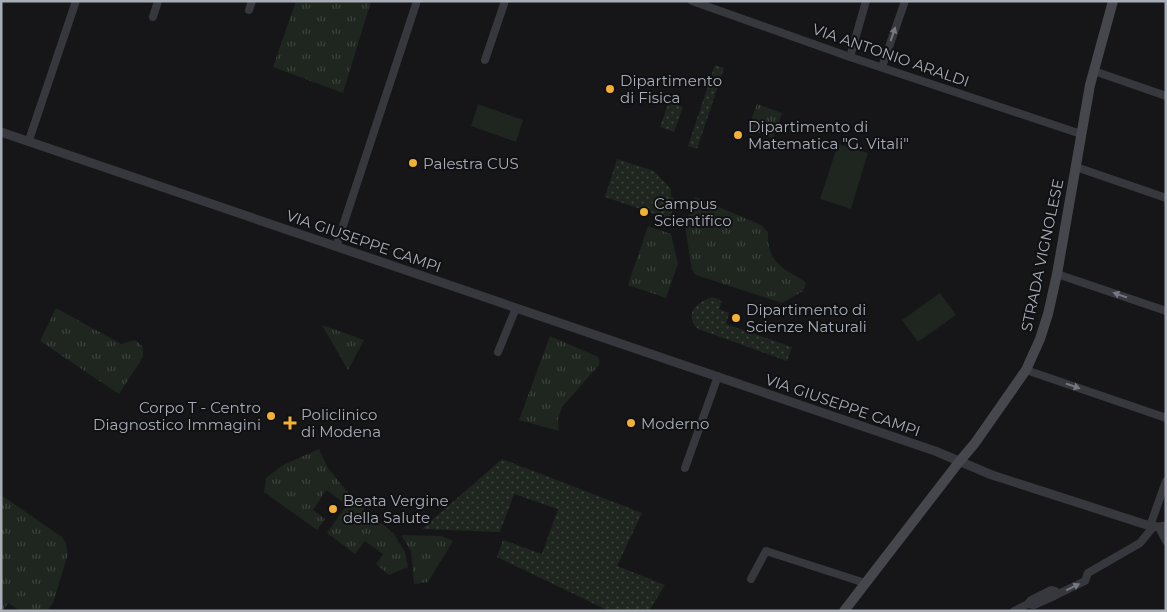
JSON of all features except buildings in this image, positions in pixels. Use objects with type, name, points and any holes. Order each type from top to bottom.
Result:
[{"type":"main road","name":"STRADA VIGNOLESE","points":[[844,611],[975,443],[1026,370],[1040,339],[1057,274],[1081,134],[1094,72],[1113,1]]},
{"type":"street","points":[[29,140],[76,1]]},
{"type":"street","points":[[153,16],[158,1]]},
{"type":"street","points":[[249,10],[252,1]]},
{"type":"street","points":[[336,246],[417,1]]},
{"type":"street","points":[[484,60],[505,1]]},
{"type":"street","name":"VIA ANTONIO ARALDI","points":[[692,1],[1081,134]]},
{"type":"street","points":[[850,56],[866,1]]},
{"type":"street","points":[[882,67],[905,1]]},
{"type":"street","points":[[1094,72],[1166,96]]},
{"type":"street","name":"VIA GIUSEPPE CAMPI","points":[[1,132],[935,451],[992,475],[1157,526]]},
{"type":"street","points":[[1076,167],[1166,198]]},
{"type":"street","points":[[1057,274],[1166,311]]},
{"type":"street","points":[[498,352],[516,308]]},
{"type":"street","points":[[1026,370],[1166,418]]},
{"type":"street","points":[[685,468],[718,376]]},
{"type":"street","points":[[1014,611],[1028,604],[1034,605],[1085,581],[1088,573],[1140,543],[1157,526],[1166,481]]},
{"type":"street","points":[[1157,526],[1166,541]]},
{"type":"street","points":[[751,579],[766,551],[865,583]]},
{"type":"green space","points":[[296,1],[371,1],[343,93],[273,67]]},
{"type":"green space","points":[[715,65],[724,68],[697,149],[688,146]]},
{"type":"green space","points":[[669,102],[683,107],[674,132],[660,127]]},
{"type":"green space","points":[[478,104],[523,120],[516,142],[471,126]]},
{"type":"green space","points":[[757,104],[782,113],[773,138],[748,129]]},
{"type":"green space","points":[[838,144],[868,153],[851,209],[820,199]]},
{"type":"green space","points":[[617,159],[654,171],[671,189],[671,197],[676,199],[670,219],[605,197]]},
{"type":"green space","points":[[695,197],[761,225],[768,232],[770,250],[775,260],[783,268],[806,283],[803,291],[782,303],[696,275],[692,270],[685,226]]},
{"type":"green space","points":[[648,226],[671,234],[678,264],[666,298],[628,285]]},
{"type":"green space","points":[[940,293],[956,315],[918,342],[902,320]]},
{"type":"green space","points":[[713,297],[722,301],[719,309],[729,313],[726,324],[792,347],[787,361],[698,329],[694,324],[692,313],[700,303]]},
{"type":"green space","points":[[56,308],[121,344],[135,340],[143,347],[143,357],[119,394],[40,341]]},
{"type":"green space","points":[[322,325],[364,340],[348,370]]},
{"type":"green space","points":[[550,336],[596,356],[600,361],[599,365],[562,407],[558,419],[559,431],[519,420]]},
{"type":"green space","points":[[319,449],[328,468],[344,488],[373,519],[384,525],[394,534],[405,552],[408,567],[389,575],[376,564],[383,554],[365,541],[355,554],[327,533],[347,505],[326,490],[313,510],[325,519],[317,530],[264,492],[266,478],[283,465]]},
{"type":"green space","points":[[502,459],[642,513],[617,566],[665,585],[649,611],[609,611],[497,557],[503,540],[542,554],[558,509],[514,494],[500,532],[422,529]]},
{"type":"green space","points":[[1,495],[62,537],[66,544],[68,554],[53,603],[47,611],[21,611],[8,603],[3,611],[1,611]]},
{"type":"green space","points":[[401,535],[441,536],[453,541],[428,582],[414,584],[411,551]]},
{"type":"place","name":"Dipartimento di Fisica","points":[[610,89]]},
{"type":"place","name":"Dipartimento di Matematica \"G. Vitali\"","points":[[738,135]]},
{"type":"place","name":"Palestra CUS","points":[[413,163]]},
{"type":"place","name":"Campus Scientifico","points":[[644,212]]},
{"type":"place","name":"Dipartimento di Scienze Naturali","points":[[736,318]]},
{"type":"place","name":"Corpo T - Centro Diagnostico Immagini","points":[[271,416]]},
{"type":"place","name":"Policlinico di Modena","points":[[290,423]]},
{"type":"place","name":"Moderno","points":[[631,423]]},
{"type":"place","name":"Beata Vergine della Salute","points":[[333,509]]}]
